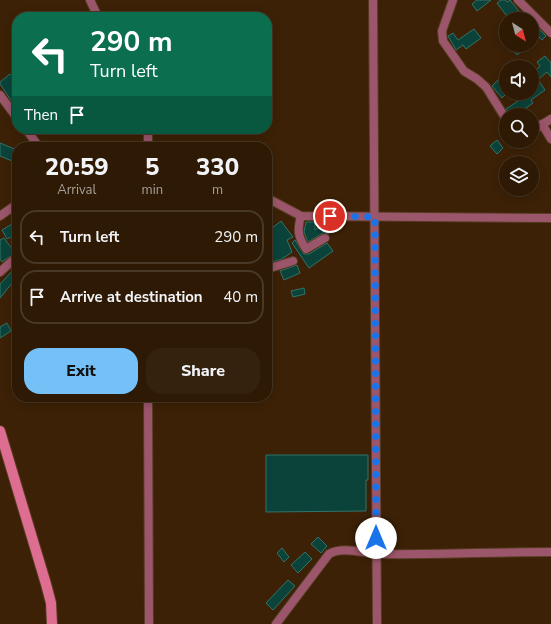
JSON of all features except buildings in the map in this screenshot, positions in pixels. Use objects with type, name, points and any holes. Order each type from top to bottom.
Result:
[{"type":"street","points":[[90,0],[96,12]]},
{"type":"street","points":[[373,0],[377,624]]},
{"type":"street","points":[[453,0],[442,31],[443,41],[464,71],[486,87],[499,108]]},
{"type":"street","points":[[518,0],[550,29]]},
{"type":"street","points":[[0,95],[12,111]]},
{"type":"street","points":[[539,126],[551,119]]},
{"type":"street","points":[[542,124],[551,139]]},
{"type":"street","points":[[272,201],[301,216],[551,218]]},
{"type":"street","points":[[0,216],[12,208]]},
{"type":"street","points":[[301,216],[297,231],[300,240],[306,249],[325,238]]},
{"type":"street","points":[[0,272],[12,261]]},
{"type":"street","points":[[272,267],[293,261]]},
{"type":"street","points":[[148,402],[149,624]]},
{"type":"street","points":[[0,431],[3,451],[46,584],[51,603],[52,624]]},
{"type":"street","points":[[276,624],[329,554],[339,550],[376,554],[551,552]]},
{"type":"route","points":[[330,216],[375,217],[376,538]]}]
